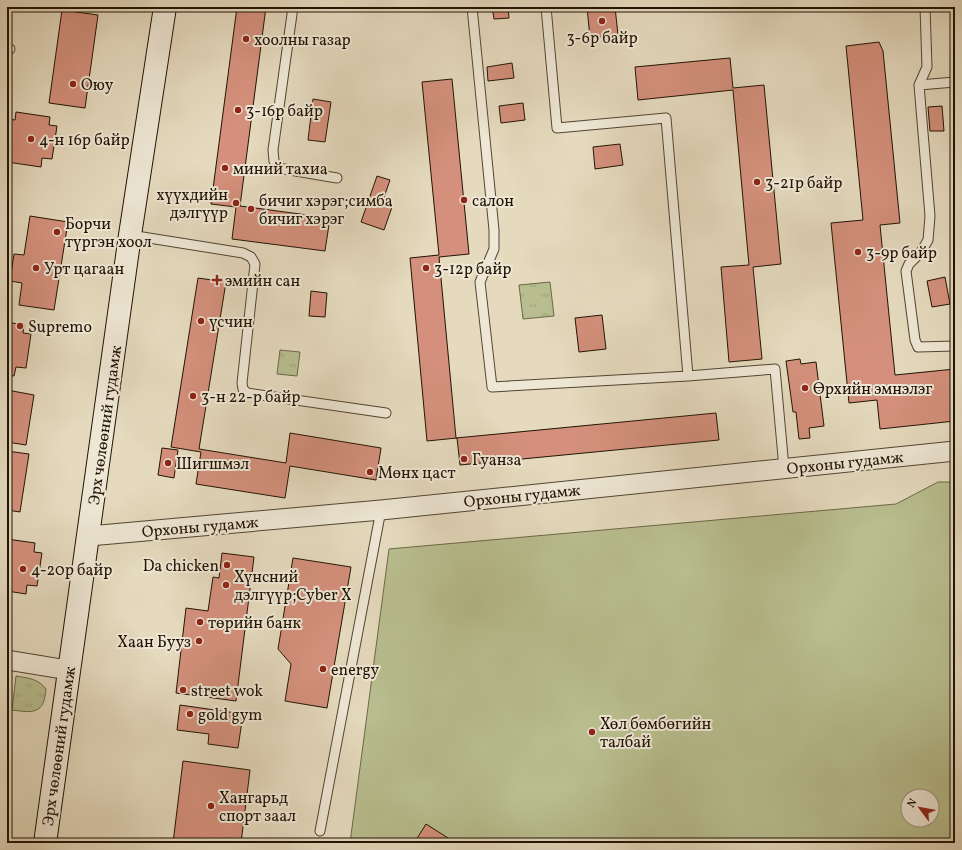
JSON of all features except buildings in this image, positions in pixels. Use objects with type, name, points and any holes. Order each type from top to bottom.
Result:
[{"type":"main road","name":"Эрх чөлөөний гудамж","points":[[45,843],[130,235],[165,7]]},
{"type":"street","name":"Орхоны гудамж","points":[[89,536],[381,510],[955,451]]},
{"type":"street","points":[[7,660],[68,670]]},
{"type":"lane","points":[[293,7],[273,150],[274,161],[278,168],[337,178]]},
{"type":"lane","points":[[472,7],[494,230],[494,249],[480,282],[492,387],[688,376],[775,369],[784,468]]},
{"type":"lane","points":[[546,7],[557,128],[666,118],[688,376]]},
{"type":"lane","points":[[925,7],[927,67],[919,84],[930,216],[928,240],[921,252],[909,264],[906,271],[915,340],[918,347],[955,346]]},
{"type":"lane","points":[[919,84],[955,82]]},
{"type":"lane","points":[[130,235],[243,253],[251,257],[255,264],[242,384],[243,389],[247,393],[386,413]]},
{"type":"lane","points":[[320,831],[381,510]]},
{"type":"green space","points":[[550,282],[554,316],[523,319],[519,285]]},
{"type":"green space","points":[[280,350],[300,352],[297,376],[277,374]]},
{"type":"green space","points":[[938,482],[955,482],[955,843],[350,843],[389,549],[896,504]]},
{"type":"green space","points":[[16,676],[37,681],[46,689],[43,703],[36,710],[26,712],[12,710]]},
{"type":"place","name":"3-6р байр","points":[[602,21]]},
{"type":"place","name":"хоолны газар","points":[[246,39]]},
{"type":"place","name":"Оюу","points":[[73,84]]},
{"type":"place","name":"3-16р байр","points":[[238,110]]},
{"type":"place","name":"4-н 16р байр","points":[[31,139]]},
{"type":"place","name":"миний тахиа","points":[[225,168]]},
{"type":"place","name":"3-21р байр","points":[[757,182]]},
{"type":"place","name":"салон","points":[[464,200]]},
{"type":"place","name":"хүүхдийн дэлгүүр","points":[[236,203]]},
{"type":"place","name":"бичиг хэрэг;симба бичиг хэрэг","points":[[251,209]]},
{"type":"place","name":"Борчи түргэн хоол","points":[[57,232]]},
{"type":"place","name":"3-9р байр","points":[[858,252]]},
{"type":"place","name":"Урт цагаан","points":[[36,268]]},
{"type":"place","name":"3-12р байр","points":[[426,268]]},
{"type":"place","name":"эмийн сан","points":[[217,280]]},
{"type":"place","name":"үсчин","points":[[201,321]]},
{"type":"place","name":"Supremo","points":[[20,326]]},
{"type":"place","name":"Өрхийн эмнэлэг","points":[[805,388]]},
{"type":"place","name":"3-н 22-р байр","points":[[193,396]]},
{"type":"place","name":"Гуанза","points":[[464,459]]},
{"type":"place","name":"Шигшмэл","points":[[168,463]]},
{"type":"place","name":"Мөнх цаст","points":[[370,472]]},
{"type":"place","name":"Da chicken","points":[[227,565]]},
{"type":"place","name":"4-20р байр","points":[[23,569]]},
{"type":"place","name":"Хүнсний дэлгүүр;Cyber X","points":[[226,585]]},
{"type":"place","name":"төрийн банк","points":[[200,622]]},
{"type":"place","name":"Хаан Бууз","points":[[199,641]]},
{"type":"place","name":"energy","points":[[323,669]]},
{"type":"place","name":"street wok","points":[[183,690]]},
{"type":"place","name":"gold gym","points":[[190,714]]},
{"type":"place","name":"Хөл бөмбөгийн талбай","points":[[592,732]]},
{"type":"place","name":"Хангарьд спорт заал","points":[[211,806]]}]
